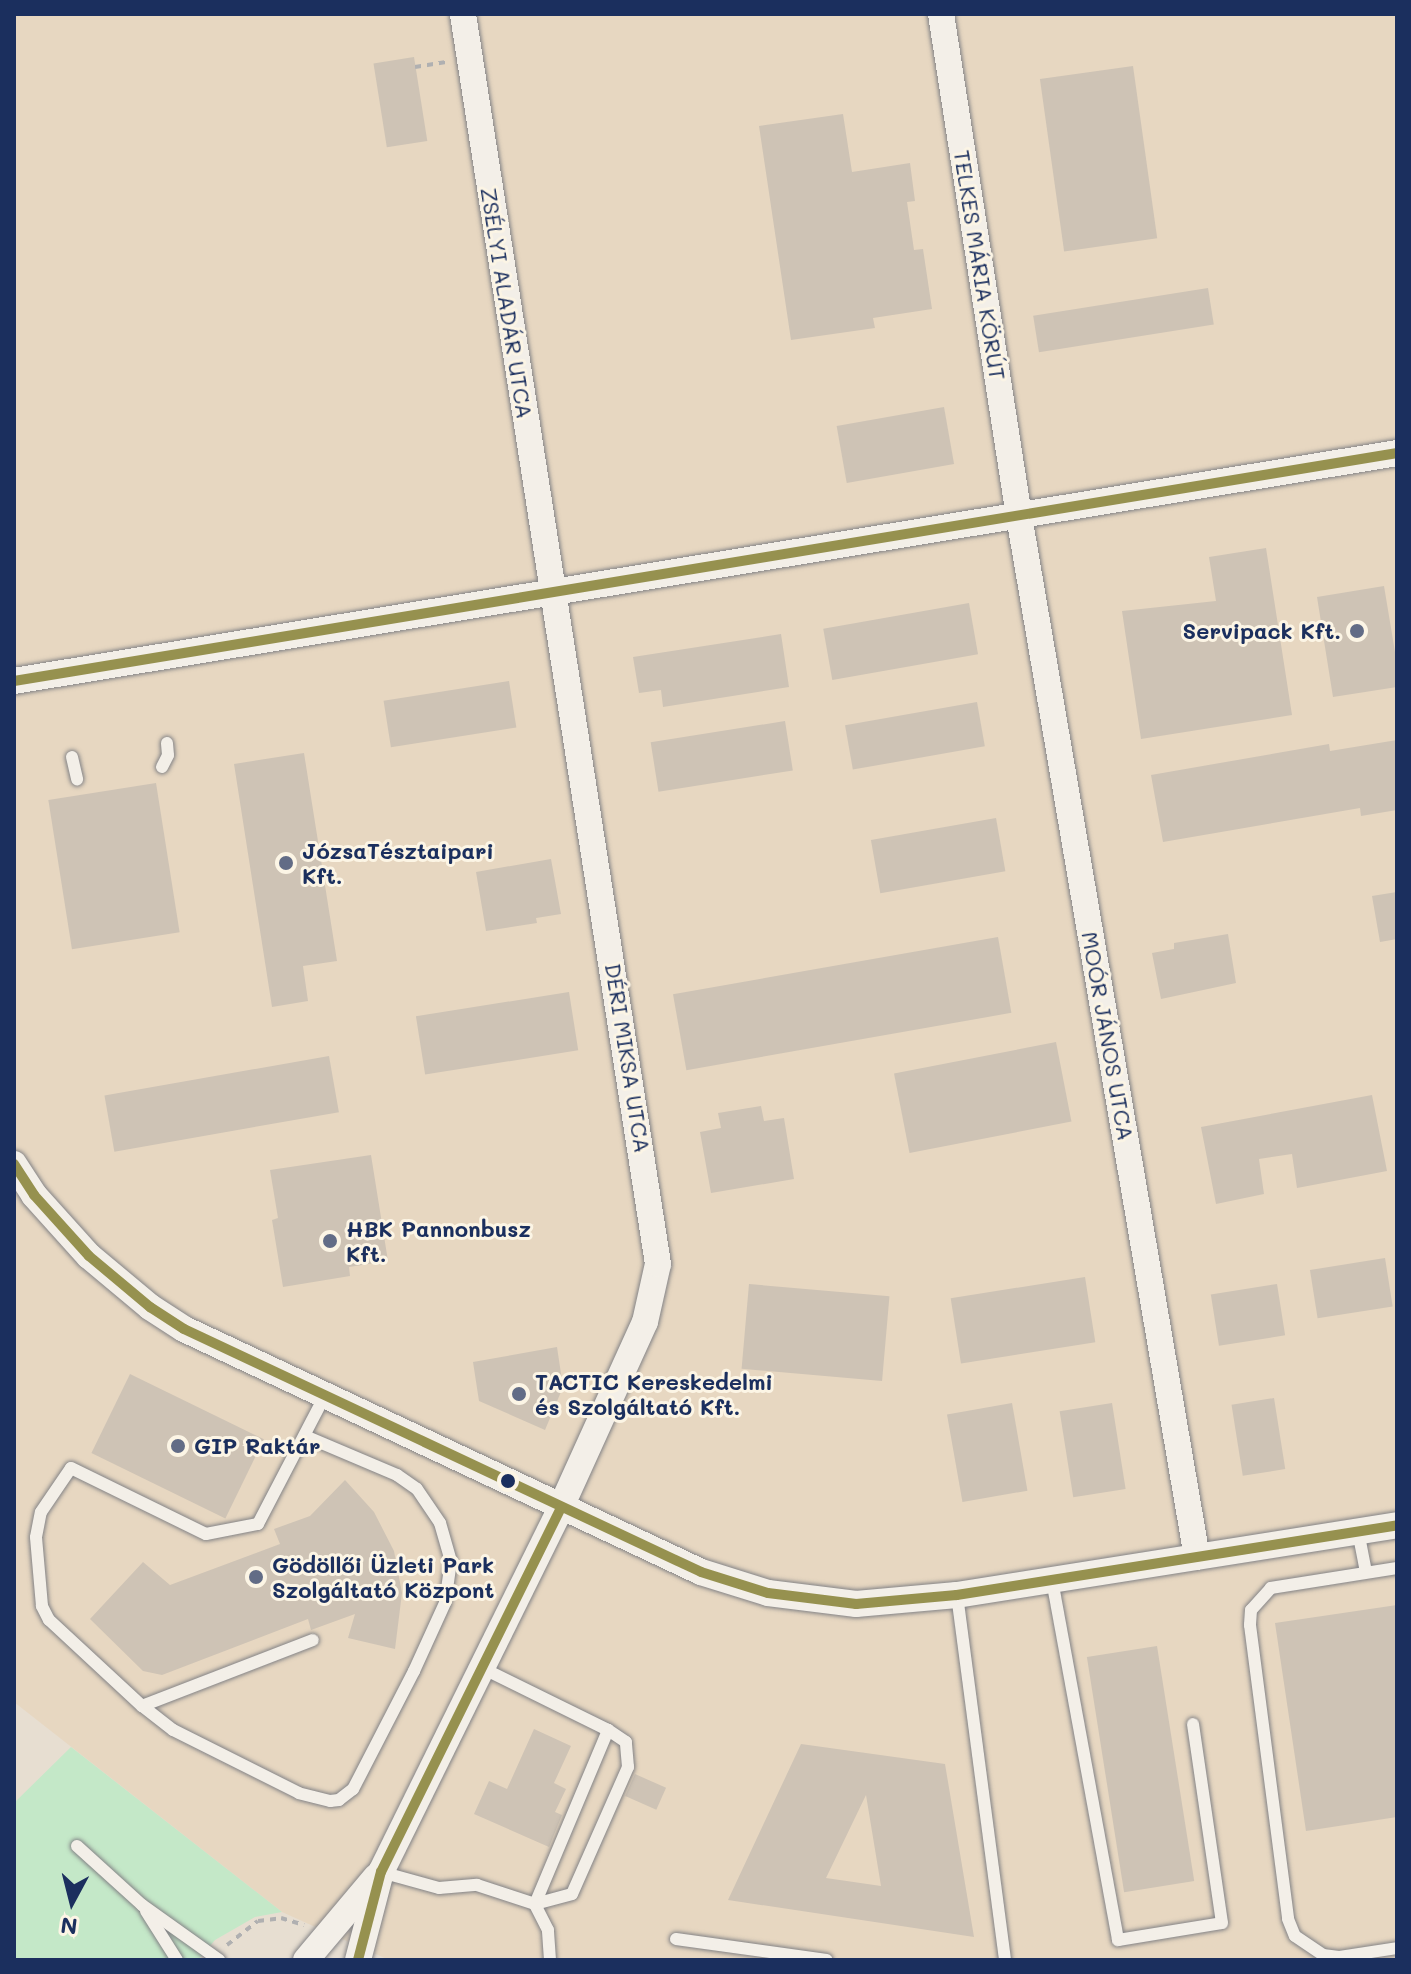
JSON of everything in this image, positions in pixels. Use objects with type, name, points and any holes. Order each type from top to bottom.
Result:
[{"type":"street","name":"ZSÉLYI ALADÁR UTCA","points":[[463,14],[552,592]]},
{"type":"street","name":"TELKES MÁRIA KÖRÚT","points":[[941,14],[1019,516]]},
{"type":"street","points":[[14,681],[1397,453]]},
{"type":"street","name":"MOÓR JÁNOS UTCA","points":[[1019,516],[1197,1557]]},
{"type":"street","name":"DÉRI MIKSA UTCA","points":[[381,1872],[561,1507],[645,1322],[658,1264],[552,592]]},
{"type":"street","points":[[14,1164],[63,1230],[150,1307],[230,1353],[701,1572],[768,1593],[856,1604],[957,1595],[1397,1525]]},
{"type":"street","points":[[306,1960],[381,1872]]},
{"type":"street","points":[[358,1960],[381,1872]]},
{"type":"lane","points":[[162,767],[168,755],[167,743]]},
{"type":"lane","points":[[72,757],[77,779]]},
{"type":"lane","points":[[305,1436],[397,1475],[417,1489],[440,1523],[451,1561],[445,1603],[353,1789],[339,1800],[317,1800],[173,1730],[142,1706],[49,1620],[42,1606],[36,1537],[41,1512],[71,1468],[206,1534],[258,1524],[324,1397]]},
{"type":"lane","points":[[1358,1531],[1366,1572]]},
{"type":"lane","points":[[1397,1568],[1271,1588],[1251,1610],[1250,1643],[1288,1919],[1295,1936],[1323,1955],[1339,1957],[1397,1948]]},
{"type":"lane","points":[[1052,1580],[1118,1940],[1222,1923],[1193,1724]]},
{"type":"lane","points":[[957,1595],[1005,1960]]},
{"type":"lane","points":[[142,1706],[313,1640]]},
{"type":"lane","points":[[381,1872],[439,1888],[477,1885],[535,1904],[572,1894],[628,1767],[626,1742],[608,1730],[482,1668]]},
{"type":"lane","points":[[550,1960],[548,1930],[535,1904],[608,1730]]},
{"type":"lane","points":[[77,1846],[142,1905],[216,1959]]},
{"type":"lane","points":[[142,1905],[177,1960]]},
{"type":"lane","points":[[676,1939],[827,1960]]},
{"type":"path","points":[[415,67],[470,59]]},
{"type":"path","points":[[216,1959],[258,1921],[281,1918],[307,1926]]},
{"type":"shaded area","points":[[14,14],[1397,14],[1397,1960],[389,1960],[282,1912],[14,1702]]},
{"type":"green space","points":[[71,1747],[282,1912],[255,1917],[215,1940],[198,1960],[14,1960],[14,1803]]},
{"type":"building","points":[[414,57],[427,141],[387,147],[374,63]]},
{"type":"building","points":[[1133,66],[1157,238],[1064,251],[1040,79]]},
{"type":"building","points":[[843,114],[852,172],[910,163],[915,201],[907,202],[914,250],[923,249],[932,309],[873,318],[875,328],[791,340],[759,126]]},
{"type":"building","points":[[1208,288],[1214,325],[1039,352],[1033,316]]},
{"type":"building","points":[[944,407],[954,464],[847,483],[837,426]]},
{"type":"building","points":[[1266,548],[1292,715],[1141,739],[1122,611],[1216,601],[1209,557]]},
{"type":"building","name":"Servipack Kft.","points":[[1384,586],[1397,664],[1397,687],[1333,697],[1317,597]]},
{"type":"building","points":[[969,603],[978,654],[832,680],[823,629]]},
{"type":"building","points":[[781,634],[789,687],[663,707],[661,690],[639,693],[633,657]]},
{"type":"building","points":[[509,681],[516,727],[391,747],[384,701]]},
{"type":"building","points":[[977,702],[985,746],[853,770],[845,725]]},
{"type":"building","points":[[785,721],[793,770],[658,792],[651,742]]},
{"type":"building","points":[[1397,740],[1397,810],[1361,816],[1360,808],[1163,842],[1151,775],[1329,744],[1330,751]]},
{"type":"building","name":"JózsaTésztaipari Kft.","points":[[304,753],[337,961],[303,966],[308,1001],[272,1007],[234,764]]},
{"type":"building","points":[[156,783],[180,932],[72,949],[48,800]]},
{"type":"building","points":[[996,818],[1005,871],[880,893],[871,840]]},
{"type":"building","points":[[551,859],[561,914],[536,918],[537,923],[486,931],[476,872]]},
{"type":"building","points":[[1397,892],[1397,939],[1380,942],[1372,896]]},
{"type":"building","points":[[1228,934],[1236,983],[1161,999],[1152,953],[1174,949],[1174,943]]},
{"type":"building","points":[[998,937],[1011,1013],[686,1070],[673,994]]},
{"type":"building","points":[[569,992],[578,1050],[425,1075],[416,1016]]},
{"type":"building","points":[[1056,1042],[1071,1122],[909,1153],[894,1073]]},
{"type":"building","points":[[329,1056],[339,1112],[114,1152],[104,1096]]},
{"type":"building","points":[[1372,1095],[1387,1171],[1297,1188],[1292,1154],[1259,1159],[1264,1194],[1216,1204],[1201,1127]]},
{"type":"building","points":[[761,1106],[764,1121],[784,1118],[794,1179],[711,1193],[700,1132],[721,1128],[718,1113]]},
{"type":"building","name":"HBK Pannonbusz Kft.","points":[[371,1155],[388,1261],[349,1267],[350,1276],[283,1287],[272,1220],[278,1218],[270,1170]]},
{"type":"building","points":[[1385,1258],[1393,1306],[1318,1318],[1310,1270]]},
{"type":"building","points":[[1085,1277],[1095,1342],[961,1363],[951,1298]]},
{"type":"building","points":[[749,1284],[889,1296],[882,1381],[742,1369]]},
{"type":"building","points":[[1277,1284],[1285,1335],[1219,1346],[1211,1294]]},
{"type":"building","name":"TACTIC Kereskedelmi és Szolgáltató Kft.","points":[[557,1347],[563,1387],[545,1430],[479,1401],[473,1362]]},
{"type":"building","name":"GIP Raktár","points":[[130,1374],[264,1439],[225,1518],[91,1453]]},
{"type":"building","points":[[1274,1398],[1285,1469],[1243,1476],[1232,1405]]},
{"type":"building","points":[[1012,1403],[1027,1491],[962,1502],[947,1414]]},
{"type":"building","points":[[1112,1403],[1126,1489],[1073,1497],[1060,1411]]},
{"type":"building","name":"Gödöllői Üzleti Park Szolgáltató Központ","points":[[345,1480],[374,1512],[394,1551],[402,1593],[395,1649],[348,1638],[355,1614],[311,1630],[308,1619],[162,1675],[143,1671],[90,1619],[143,1562],[170,1585],[280,1544],[274,1529],[310,1516]]},
{"type":"building","points":[[1397,1605],[1397,1817],[1306,1831],[1275,1623]]},
{"type":"building","points":[[1157,1646],[1194,1881],[1124,1892],[1087,1657]]},
{"type":"building","points":[[534,1729],[571,1746],[554,1783],[566,1789],[555,1812],[562,1815],[549,1847],[474,1814],[489,1781],[507,1789]]},
{"type":"building","points":[[801,1744],[945,1764],[974,1937],[728,1900]],"holes":[[[866,1795],[881,1886],[826,1878]]]},
{"type":"building","points":[[635,1774],[666,1788],[656,1810],[625,1796]]},
{"type":"transit line","points":[[14,681],[1397,453]]},
{"type":"transit line","points":[[14,1164],[34,1195],[89,1256],[150,1307],[184,1329],[701,1572],[768,1593],[856,1604],[957,1595],[1397,1525]]},
{"type":"transit line","points":[[358,1960],[381,1872],[561,1507]]},
{"type":"place","name":"Servipack Kft.","points":[[1357,631]]},
{"type":"place","name":"JózsaTésztaipari Kft.","points":[[286,863]]},
{"type":"place","name":"HBK Pannonbusz Kft.","points":[[330,1241]]},
{"type":"place","name":"TACTIC Kereskedelmi és Szolgáltató Kft.","points":[[519,1394]]},
{"type":"place","name":"GIP Raktár","points":[[178,1446]]},
{"type":"place","name":"Gödöllői Üzleti Park Szolgáltató Központ","points":[[256,1577]]}]
